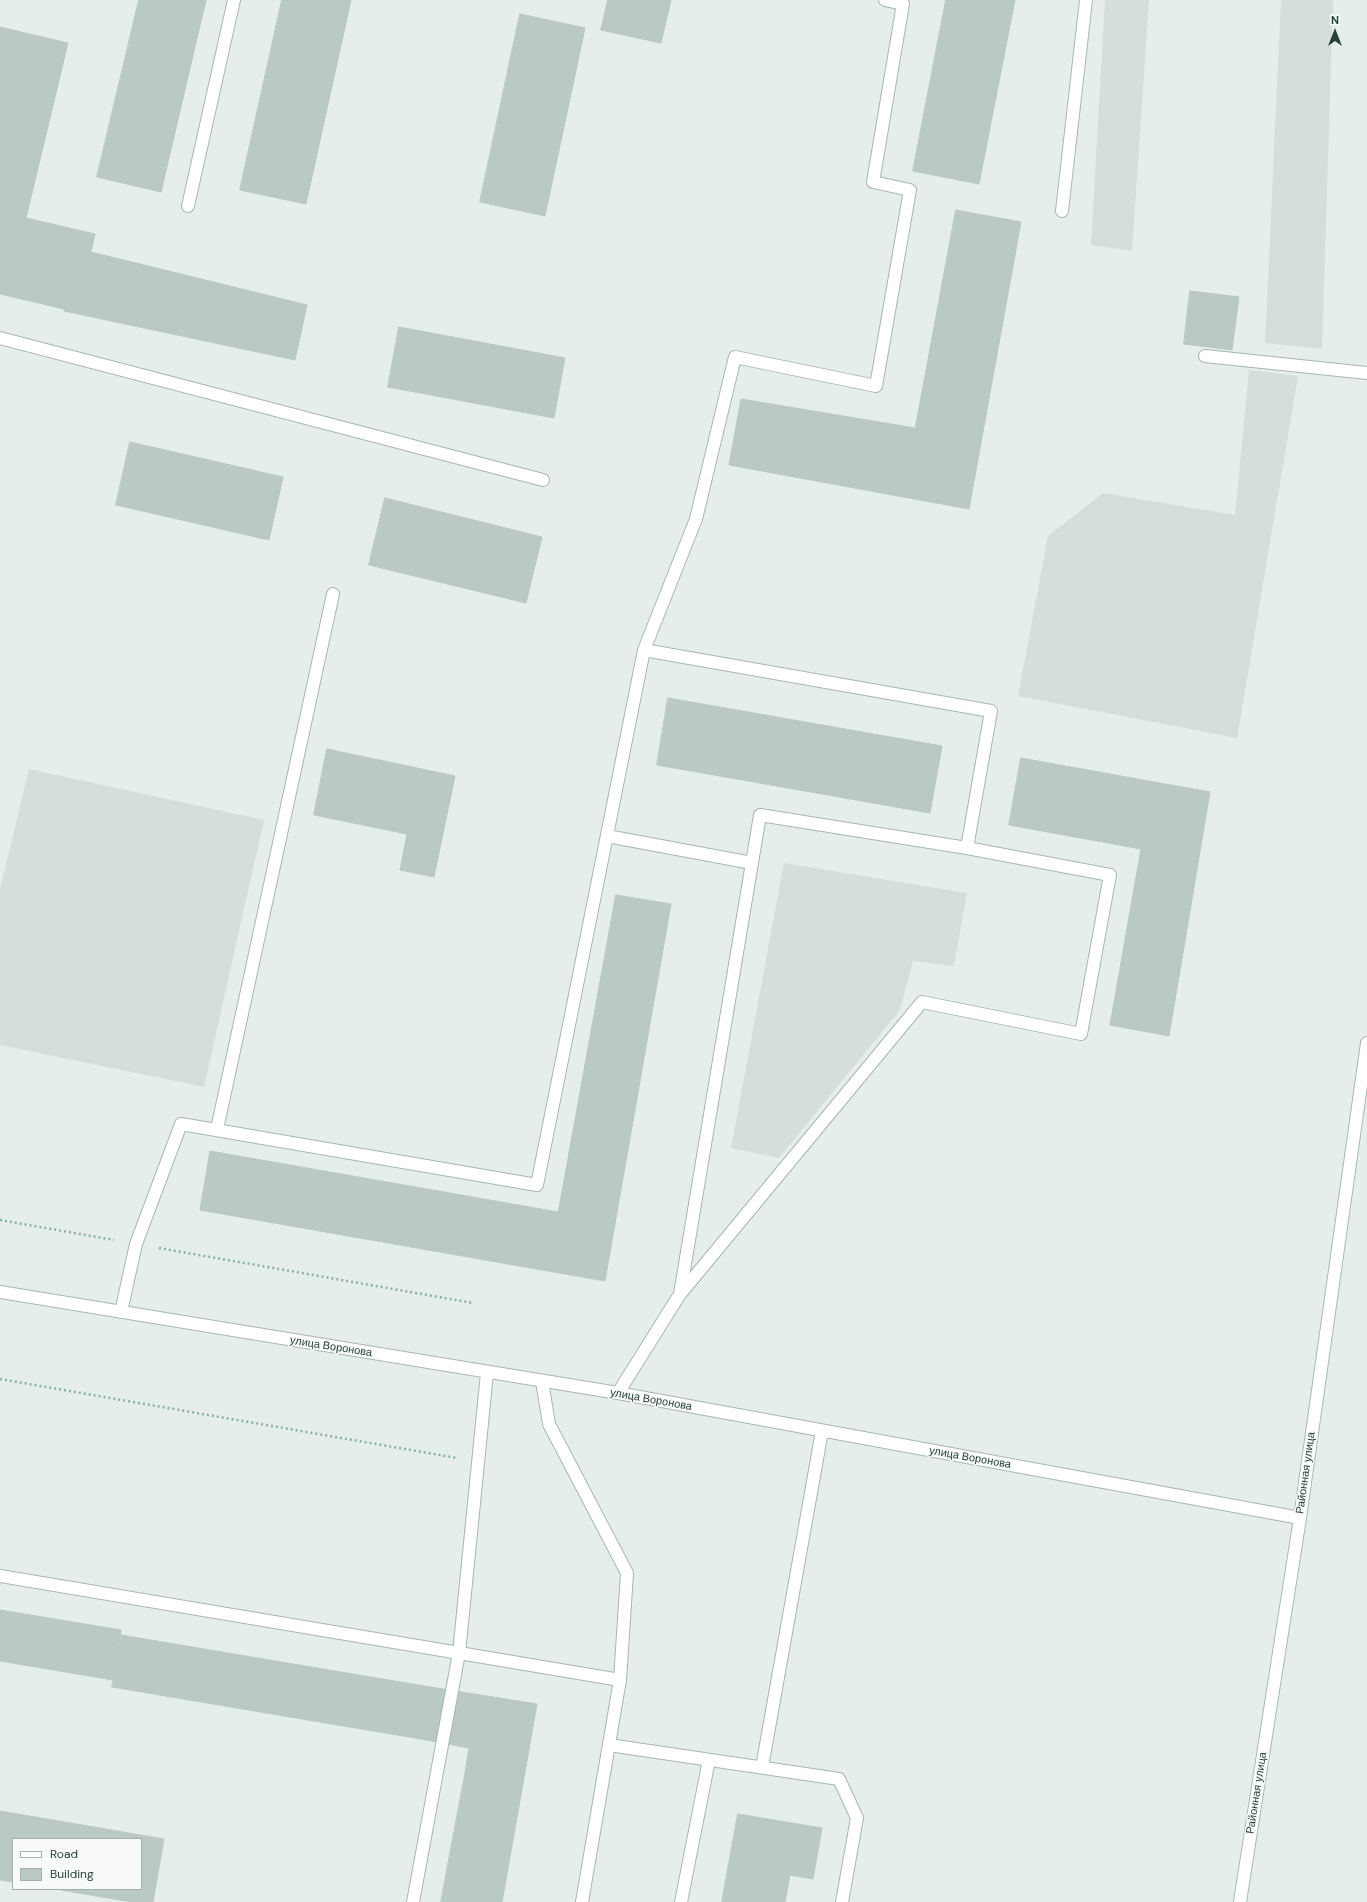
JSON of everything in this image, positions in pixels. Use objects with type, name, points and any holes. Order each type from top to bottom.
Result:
[{"type":"street","points":[[188,206],[234,0]]},
{"type":"street","points":[[121,1312],[136,1244],[181,1124],[537,1185],[644,650],[696,519],[735,357],[876,386],[910,190],[873,182],[903,4],[885,0]]},
{"type":"street","points":[[1062,211],[1086,0]]},
{"type":"street","points":[[0,338],[543,480]]},
{"type":"street","points":[[1205,356],[1367,373]]},
{"type":"street","points":[[217,1129],[334,594]]},
{"type":"street","points":[[644,650],[992,711],[967,848]]},
{"type":"street","points":[[618,1393],[680,1294],[922,1002],[1081,1034],[1110,875],[967,848],[760,815],[680,1294]]},
{"type":"street","points":[[607,836],[752,863]]},
{"type":"street","name":"Районная улица","points":[[1240,1902],[1300,1518],[1367,1043]]},
{"type":"street","name":"улица Воронова","points":[[0,1292],[487,1373],[618,1393],[1300,1518]]},
{"type":"street","points":[[413,1902],[459,1653],[487,1373]]},
{"type":"street","points":[[542,1381],[549,1424],[627,1573],[620,1680],[610,1746],[582,1902]]},
{"type":"street","points":[[762,1767],[822,1431]]},
{"type":"street","points":[[0,1576],[620,1680]]},
{"type":"street","points":[[610,1746],[839,1778],[858,1818],[842,1902]]},
{"type":"street","points":[[681,1902],[709,1760]]},
{"type":"path","points":[[0,1220],[473,1303]]},
{"type":"path","points":[[0,1378],[459,1458]]},
{"type":"shaded area","points":[[1105,0],[1149,0],[1132,251],[1091,245]]},
{"type":"shaded area","points":[[1281,0],[1333,0],[1322,349],[1265,343]]},
{"type":"shaded area","points":[[1249,370],[1298,376],[1237,738],[1018,696],[1048,536],[1103,493],[1235,515]]},
{"type":"shaded area","points":[[29,769],[264,820],[204,1087],[0,1045],[0,889]]},
{"type":"shaded area","points":[[784,863],[967,893],[954,966],[913,961],[900,1010],[779,1158],[731,1148]]},
{"type":"building","points":[[139,0],[206,0],[161,192],[97,177]]},
{"type":"building","points":[[282,0],[351,0],[306,204],[240,190]]},
{"type":"building","points":[[608,0],[671,0],[661,43],[601,30]]},
{"type":"building","points":[[946,0],[1015,0],[979,184],[913,171]]},
{"type":"building","points":[[520,14],[585,28],[545,216],[480,202]]},
{"type":"building","points":[[0,27],[68,43],[26,218],[95,234],[91,252],[307,305],[295,360],[64,311],[64,309],[0,294]]},
{"type":"building","points":[[956,210],[1021,222],[969,509],[729,465],[741,399],[915,428]]},
{"type":"building","points":[[1190,291],[1239,297],[1232,350],[1184,344]]},
{"type":"building","points":[[399,327],[565,358],[554,418],[388,387]]},
{"type":"building","points":[[130,442],[283,477],[269,540],[116,505]]},
{"type":"building","points":[[385,498],[542,537],[526,603],[369,565]]},
{"type":"building","points":[[668,698],[942,746],[930,813],[657,765]]},
{"type":"building","points":[[327,749],[455,776],[434,877],[400,870],[407,834],[314,815]]},
{"type":"building","points":[[1021,758],[1210,792],[1169,1036],[1110,1025],[1141,849],[1009,825]]},
{"type":"building","points":[[616,895],[671,904],[605,1281],[200,1210],[210,1151],[558,1212]]},
{"type":"building","points":[[0,1610],[121,1630],[113,1680],[0,1661]]},
{"type":"building","points":[[121,1635],[430,1687],[421,1739],[112,1687]]},
{"type":"building","points":[[430,1687],[537,1704],[521,1795],[463,1785],[469,1748],[421,1739]]},
{"type":"building","points":[[463,1785],[521,1795],[502,1902],[441,1902]]},
{"type":"building","points":[[0,1811],[164,1839],[153,1902],[132,1902],[61,1890],[142,1890],[142,1838],[12,1838],[12,1882],[0,1880]]},
{"type":"building","points":[[738,1814],[822,1828],[813,1879],[790,1875],[785,1902],[722,1902]]}]
